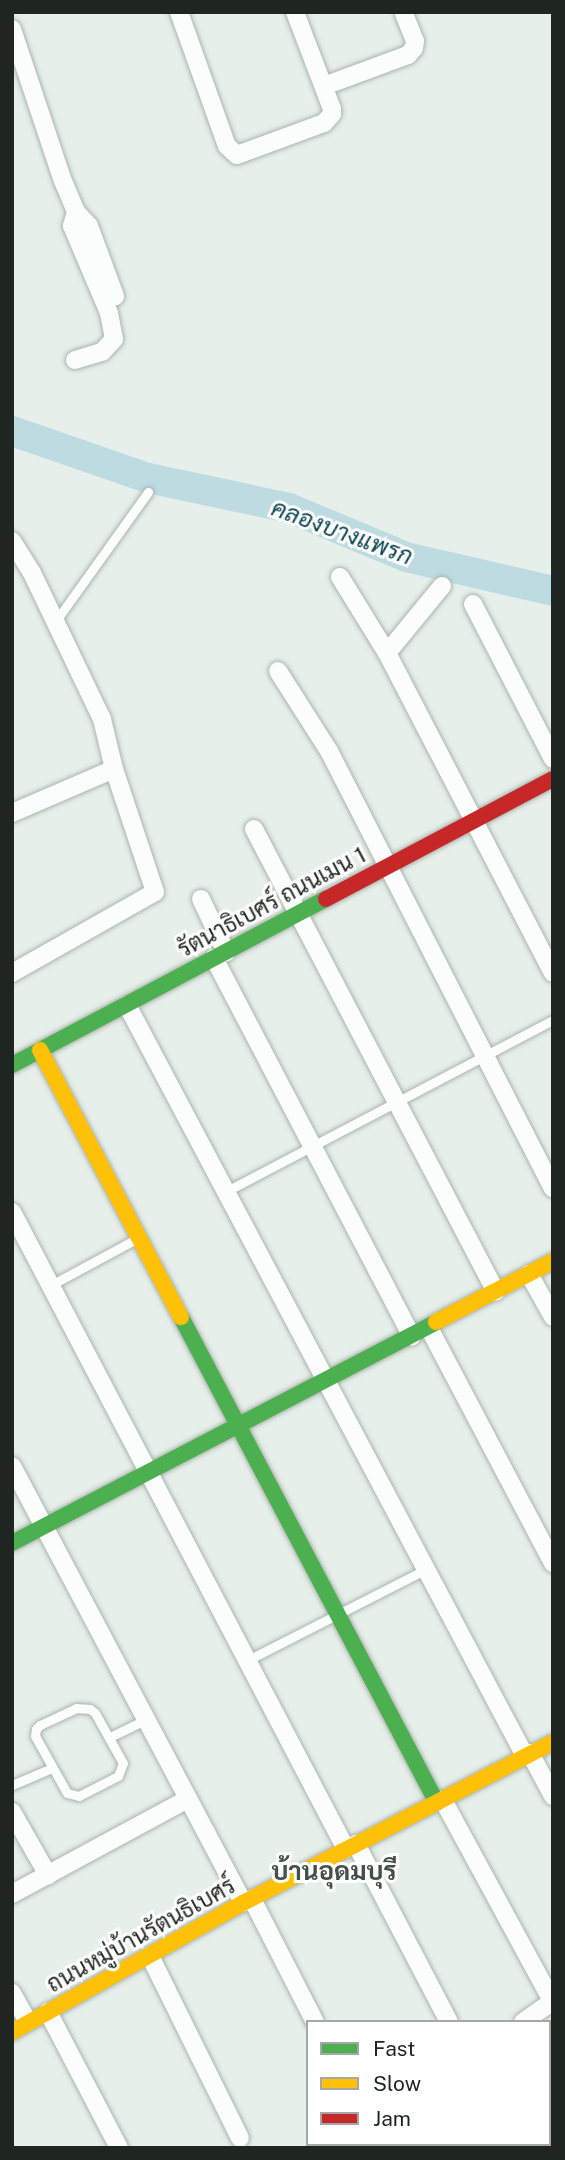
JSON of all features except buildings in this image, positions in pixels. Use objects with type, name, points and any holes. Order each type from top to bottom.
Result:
[{"type":"street","points":[[179,12],[232,153],[237,155],[329,120],[332,108],[295,12]]},
{"type":"street","points":[[324,86],[408,55],[414,48],[415,41],[404,15]]},
{"type":"street","points":[[12,29],[76,212],[89,226],[116,296]]},
{"type":"street","points":[[75,360],[102,352],[114,339],[108,313],[72,226],[76,212]]},
{"type":"street","points":[[12,541],[102,719],[114,769],[155,892],[12,973]]},
{"type":"street","points":[[340,577],[387,653],[553,973]]},
{"type":"street","points":[[387,653],[442,586]]},
{"type":"street","points":[[473,604],[553,759]]},
{"type":"street","points":[[278,671],[329,751],[553,1188]]},
{"type":"street","points":[[12,813],[114,769]]},
{"type":"street","name":"รัตนาธิเบศร์ ถนนเมน 1","points":[[12,1065],[553,779]]},
{"type":"street","points":[[254,829],[300,912],[496,1292]]},
{"type":"street","points":[[201,899],[220,955],[313,1146],[412,1336]]},
{"type":"street","points":[[127,1004],[425,1570],[527,1755],[553,1796]]},
{"type":"street","points":[[40,1050],[337,1616],[552,2001],[526,2020]]},
{"type":"street","points":[[12,1212],[248,1660],[448,2020]]},
{"type":"street","points":[[12,1543],[553,1261]]},
{"type":"street","points":[[529,1274],[553,1317]]},
{"type":"street","points":[[429,1328],[553,1563]]},
{"type":"street","points":[[12,1466],[145,1720],[313,2020]]},
{"type":"street","name":"ถนนหมู่บ้านรัตนธิเบศร์","points":[[20,2027],[248,1901],[553,1742]]},
{"type":"street","points":[[12,1894],[188,1799]]},
{"type":"street","points":[[12,1812],[48,1875]]},
{"type":"street","points":[[150,1956],[240,2138]]},
{"type":"street","points":[[12,1993],[20,2027]]},
{"type":"street","points":[[48,2012],[119,2148]]},
{"type":"lane","points":[[55,622],[148,492]]},
{"type":"lane","points":[[225,1192],[553,1020]]},
{"type":"lane","points":[[51,1285],[139,1238]]},
{"type":"lane","points":[[248,1660],[425,1570]]},
{"type":"lane","points":[[85,1707],[95,1713],[110,1737],[122,1769],[118,1776],[79,1796],[67,1793],[36,1736],[36,1729],[85,1707]]},
{"type":"lane","points":[[110,1737],[145,1720]]},
{"type":"lane","points":[[12,1785],[52,1768]]},
{"type":"waterway","name":"คลองบางแพรก","points":[[12,431],[148,478],[289,508],[406,557],[553,591]]},
{"type":"traffic: fast","points":[[12,1065],[326,899]]},
{"type":"traffic: fast","points":[[181,1317],[437,1803]]},
{"type":"traffic: fast","points":[[12,1543],[436,1322]]},
{"type":"traffic: slow","points":[[40,1050],[181,1317]]},
{"type":"traffic: slow","points":[[436,1322],[553,1261]]},
{"type":"traffic: slow","points":[[12,2032],[243,1903],[553,1742]]},
{"type":"traffic: jam","points":[[326,899],[553,779]]},
{"type":"district","name":"บ้านอุดมบุรี","points":[[334,1871]]}]
